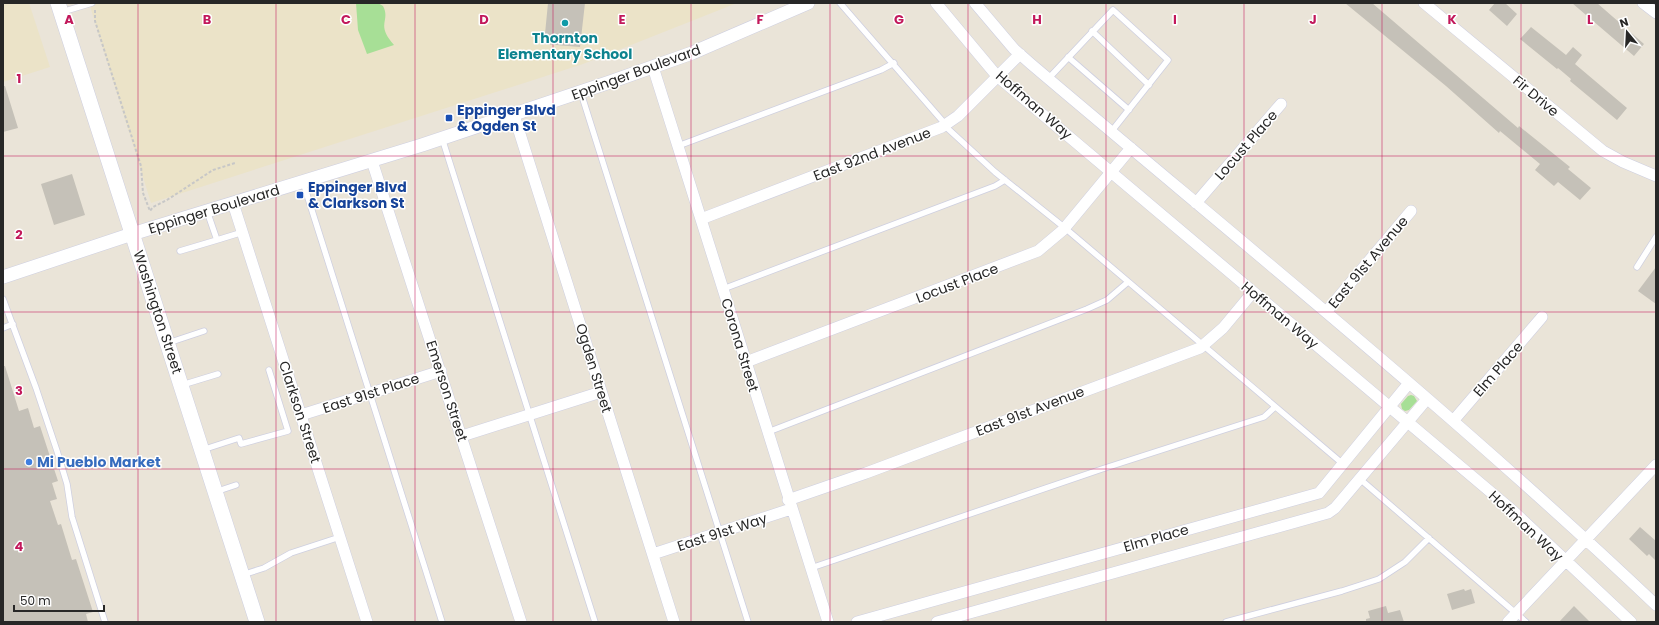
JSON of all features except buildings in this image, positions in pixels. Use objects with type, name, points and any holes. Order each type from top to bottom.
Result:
[{"type":"main road","name":"Washington Street","points":[[60,8],[256,622]]},
{"type":"street","name":"Eppinger Boulevard","points":[[3,277],[132,234],[372,161],[580,92],[692,53],[808,3]]},
{"type":"street","name":"Hoffman Way","points":[[936,3],[998,76],[1512,510],[1564,561],[1631,622]]},
{"type":"street","name":"Hoffman Way","points":[[975,3],[1020,54],[1453,421],[1586,538],[1656,604]]},
{"type":"street","name":"Fir Drive","points":[[1424,3],[1603,151],[1623,162],[1656,176]]},
{"type":"street","points":[[1643,3],[1656,13]]},
{"type":"street","name":"East 92nd Avenue","points":[[701,219],[946,125],[958,116],[1020,54]]},
{"type":"street","name":"Corona Street","points":[[652,67],[828,622]]},
{"type":"street","name":"Locust Place","points":[[1196,203],[1281,104]]},
{"type":"street","name":"Ogden Street","points":[[514,114],[674,622]]},
{"type":"street","name":"Locust Place","points":[[746,362],[1030,255],[1051,242],[1065,228],[1110,171],[1131,148]]},
{"type":"street","name":"Emerson Street","points":[[372,161],[521,622]]},
{"type":"street","name":"Clarkson Street","points":[[233,203],[367,622]]},
{"type":"street","name":"East 91st Avenue","points":[[1326,312],[1411,211]]},
{"type":"street","name":"East 91st Avenue","points":[[790,505],[866,473],[1204,345],[1223,328],[1252,292]]},
{"type":"street","name":"Elm Place","points":[[1453,421],[1542,317]]},
{"type":"street","name":"East 91st Place","points":[[301,415],[441,371]]},
{"type":"street","name":"Elm Place","points":[[857,622],[1319,492],[1325,488],[1409,383]]},
{"type":"street","points":[[462,436],[601,392]]},
{"type":"street","name":"Elm Place","points":[[937,622],[1328,513],[1335,508],[1427,399]]},
{"type":"street","points":[[1508,622],[1656,465]]},
{"type":"street","name":"East 91st Way","points":[[653,554],[720,532],[790,505]]},
{"type":"lane","points":[[840,3],[894,63],[946,125],[1005,180],[1065,228],[1344,464]]},
{"type":"lane","points":[[60,8],[93,5]]},
{"type":"lane","points":[[1048,78],[1113,10],[1168,60],[1112,132]]},
{"type":"lane","points":[[1092,31],[1149,85]]},
{"type":"lane","points":[[1068,57],[1129,110]]},
{"type":"lane","points":[[678,146],[881,70],[894,63]]},
{"type":"lane","points":[[580,92],[748,622]]},
{"type":"lane","points":[[442,138],[595,622]]},
{"type":"lane","points":[[723,289],[981,192],[1005,180]]},
{"type":"lane","points":[[303,182],[442,622]]},
{"type":"lane","points":[[207,211],[216,240]]},
{"type":"lane","points":[[180,251],[243,232]]},
{"type":"lane","points":[[1637,267],[1656,237]]},
{"type":"lane","points":[[767,432],[1087,309],[1107,300],[1128,282]]},
{"type":"lane","points":[[3,299],[36,388],[65,478],[72,517],[105,622]]},
{"type":"lane","points":[[3,328],[13,324]]},
{"type":"lane","points":[[167,343],[204,331]]},
{"type":"lane","points":[[202,450],[239,438],[241,444],[288,431],[268,370]]},
{"type":"lane","points":[[181,386],[218,374]]},
{"type":"lane","points":[[810,568],[1102,469],[1264,417],[1275,407]]},
{"type":"lane","points":[[1360,479],[1526,622]]},
{"type":"lane","points":[[215,492],[236,485]]},
{"type":"lane","points":[[241,575],[264,568],[291,553],[340,537]]},
{"type":"lane","points":[[1226,622],[1342,591],[1379,579],[1406,562],[1429,538]]},
{"type":"path","points":[[93,5],[95,21],[141,166],[143,193],[150,211],[153,206],[168,200],[213,170],[236,163]]},
{"type":"shaded area","points":[[3,3],[29,3],[50,67],[3,82]]},
{"type":"shaded area","points":[[89,3],[737,3],[583,64],[151,203]]},
{"type":"green space","points":[[356,3],[378,3],[383,6],[385,11],[385,32],[394,45],[367,54],[358,30]]},
{"type":"green space","points":[[1408,396],[1414,396],[1417,401],[1409,410],[1405,411],[1402,409],[1401,404]]},
{"type":"place","name":"Thornton Elementary School","points":[[565,23]]},
{"type":"place","name":"Eppinger Blvd & Ogden St","points":[[449,118]]},
{"type":"place","name":"Eppinger Blvd & Clarkson St","points":[[300,195]]},
{"type":"place","name":"Mi Pueblo Market","points":[[29,462]]}]
